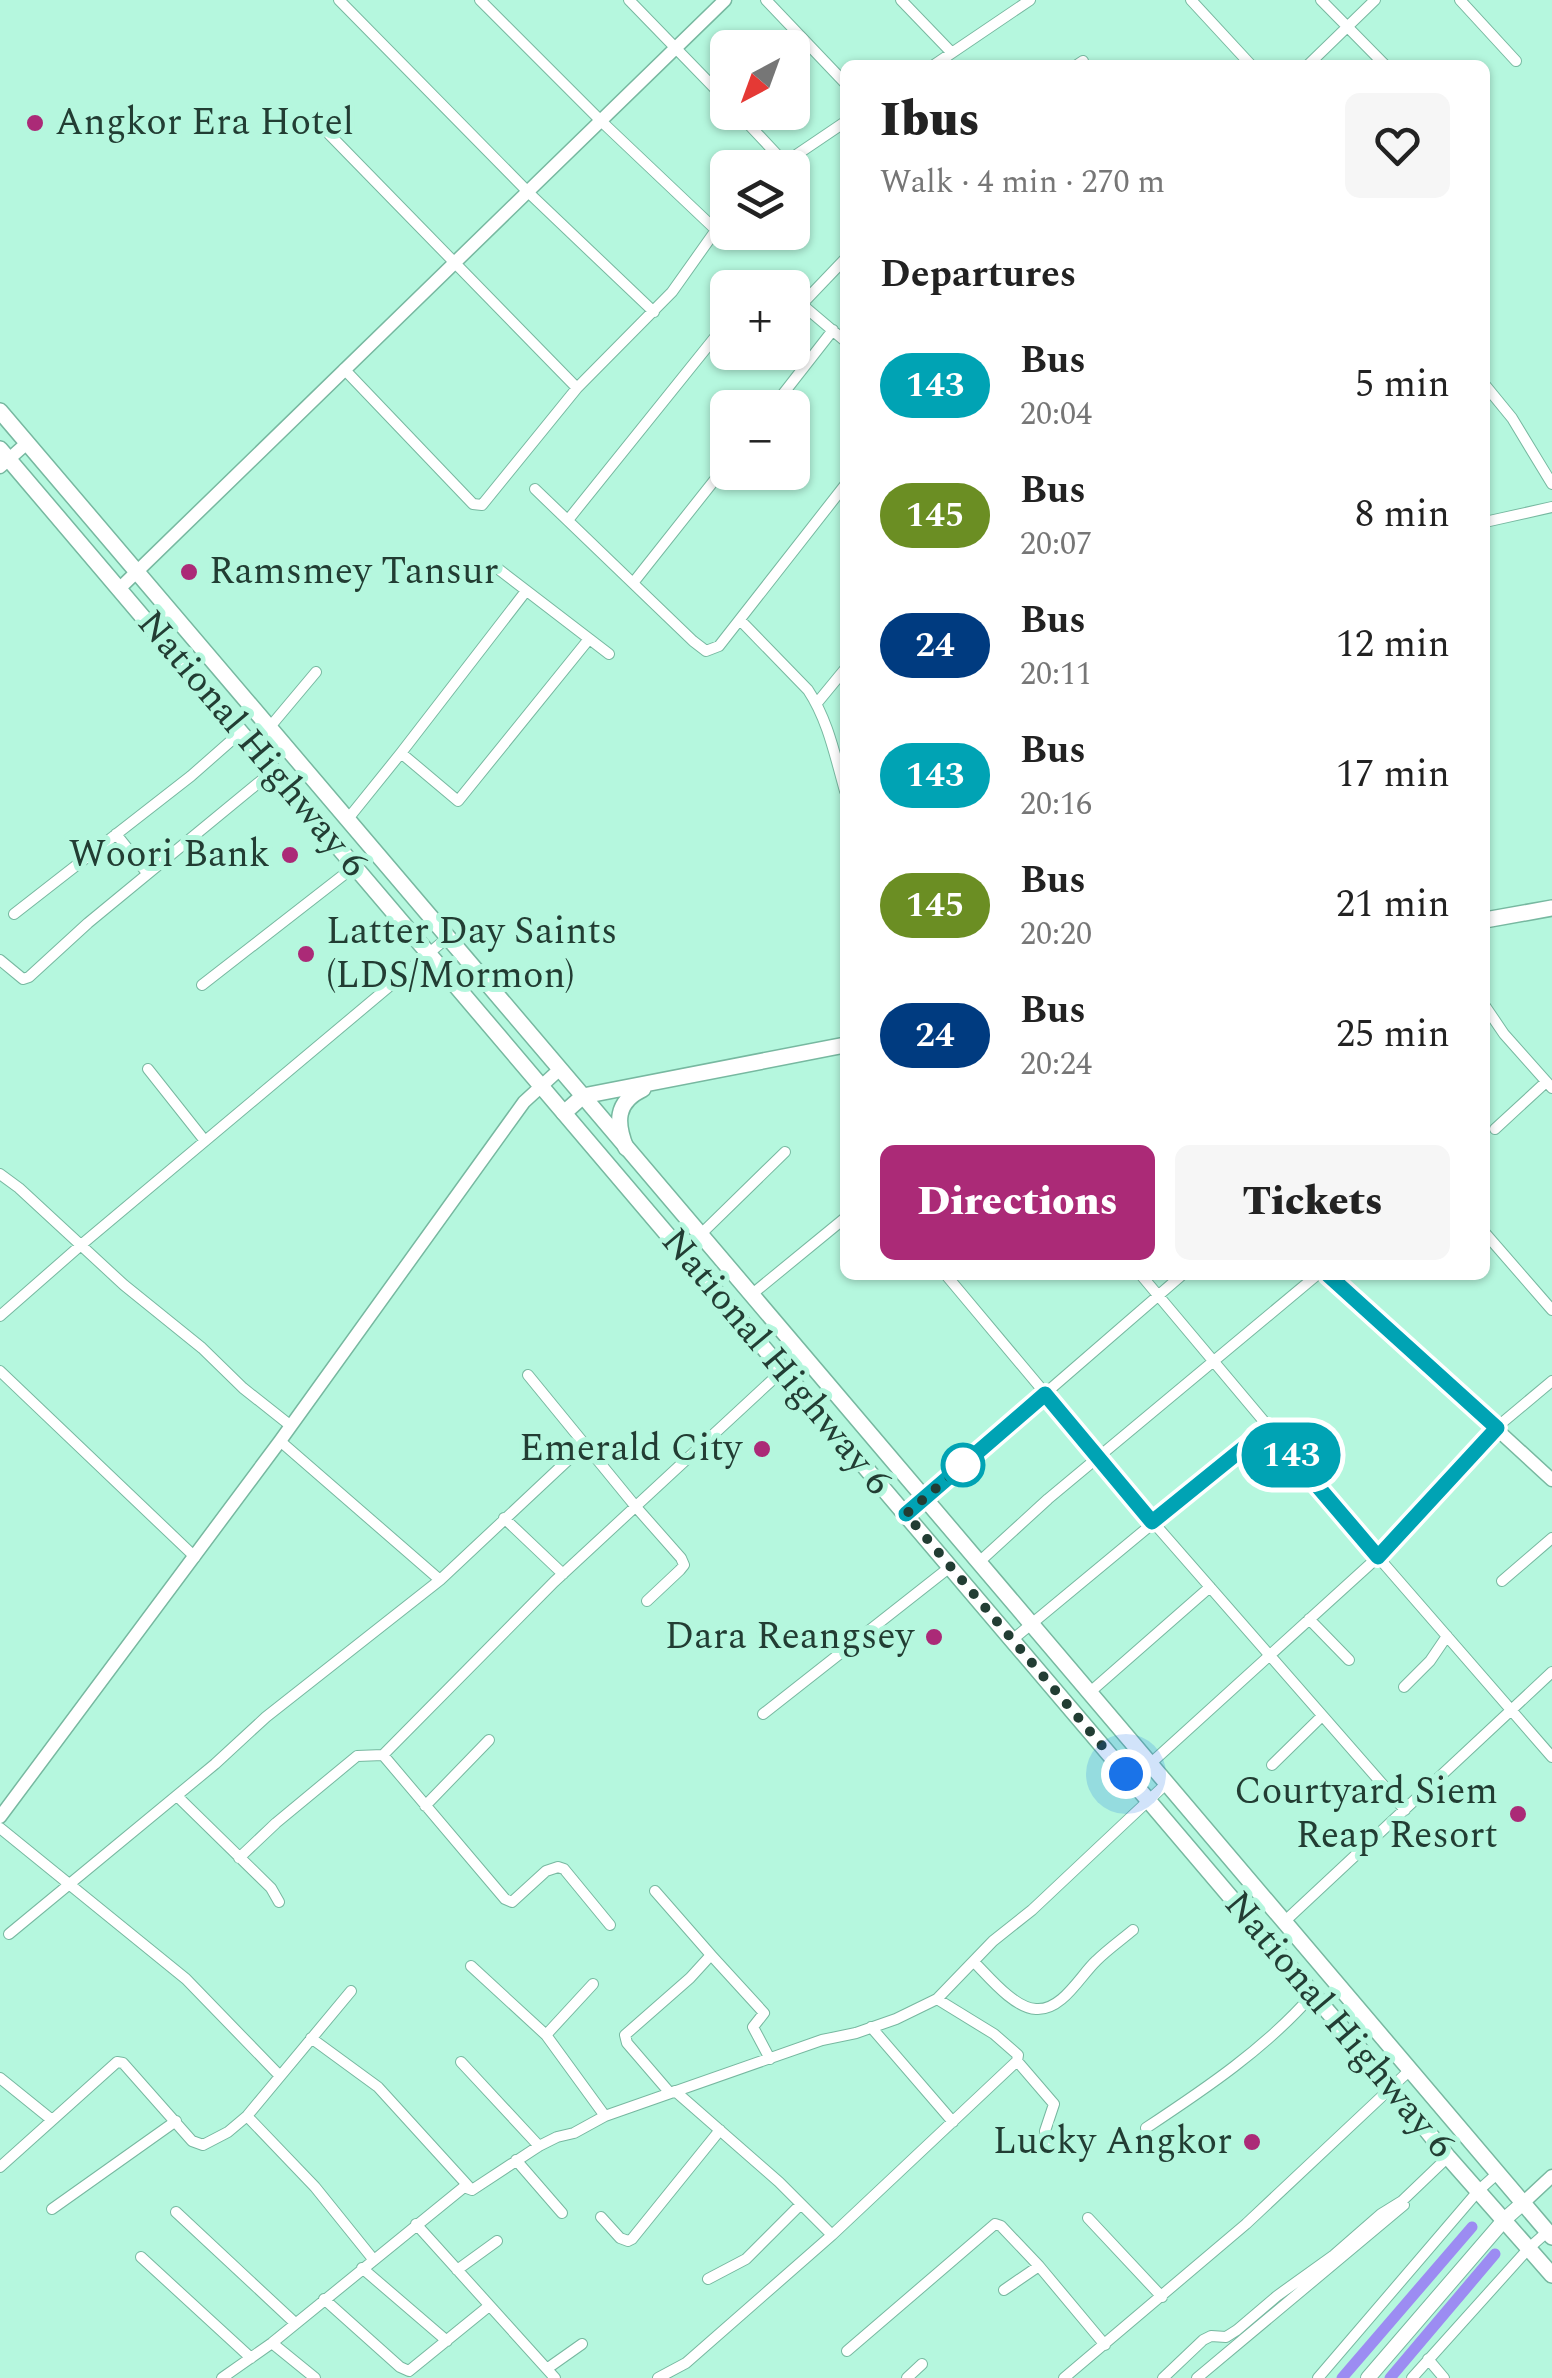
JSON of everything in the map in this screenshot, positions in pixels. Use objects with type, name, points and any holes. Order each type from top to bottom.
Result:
[{"type":"main road","name":"National Highway 6","points":[[0,412],[1550,2235]]},
{"type":"main road","name":"National Highway 6","points":[[3,458],[274,770],[1552,2275]]},
{"type":"main road","points":[[1490,919],[1552,908]]},
{"type":"main road","points":[[564,1113],[583,1096],[840,1046]]},
{"type":"main road","points":[[626,1148],[618,1129],[619,1114],[634,1093],[659,1081]]},
{"type":"main road","points":[[1368,2378],[1522,2203]]},
{"type":"street","points":[[339,0],[528,193],[654,312]]},
{"type":"street","points":[[480,0],[710,224]]},
{"type":"street","points":[[629,0],[710,83]]},
{"type":"street","points":[[119,589],[725,0]]},
{"type":"street","points":[[766,0],[840,78]]},
{"type":"street","points":[[901,0],[952,53]]},
{"type":"street","points":[[942,60],[1030,0]]},
{"type":"street","points":[[1191,0],[1246,60]]},
{"type":"street","points":[[1321,0],[1380,60]]},
{"type":"street","points":[[1313,60],[1375,0]]},
{"type":"street","points":[[1460,0],[1516,61]]},
{"type":"street","points":[[802,150],[840,125]]},
{"type":"street","points":[[752,130],[768,150]]},
{"type":"street","points":[[328,133],[576,388]]},
{"type":"street","points":[[344,369],[479,506],[576,388],[672,292],[710,238]]},
{"type":"street","points":[[810,289],[840,263]]},
{"type":"street","points":[[810,311],[840,336]]},
{"type":"street","points":[[786,390],[833,330]]},
{"type":"street","points":[[568,520],[710,343]]},
{"type":"street","points":[[1490,392],[1512,418],[1552,484]]},
{"type":"street","points":[[3,458],[27,444]]},
{"type":"street","points":[[633,583],[710,486]]},
{"type":"street","points":[[535,489],[706,651],[719,646],[840,492]]},
{"type":"street","points":[[1490,521],[1552,507]]},
{"type":"street","points":[[496,568],[609,654]]},
{"type":"street","points":[[346,820],[526,591]]},
{"type":"street","points":[[740,620],[817,702],[840,774]]},
{"type":"street","points":[[401,753],[458,801],[589,639]]},
{"type":"street","points":[[269,728],[316,672]]},
{"type":"street","points":[[817,702],[840,675]]},
{"type":"street","points":[[14,914],[191,776],[241,732]]},
{"type":"street","points":[[0,960],[20,976],[29,977],[88,923],[274,770]]},
{"type":"street","points":[[116,834],[147,874]]},
{"type":"street","points":[[202,985],[355,866]]},
{"type":"street","points":[[0,1316],[448,938]]},
{"type":"street","points":[[1490,1013],[1549,1085],[1495,1129]]},
{"type":"street","points":[[148,1069],[206,1142]]},
{"type":"street","points":[[0,1817],[195,1557],[524,1102],[560,1069]]},
{"type":"street","points":[[700,1235],[784,1152]]},
{"type":"street","points":[[0,1174],[291,1426]]},
{"type":"street","points":[[751,1295],[840,1222]]},
{"type":"street","points":[[1490,1239],[1552,1310]]},
{"type":"street","points":[[950,1280],[1152,1522],[1406,1810]]},
{"type":"street","points":[[1145,1280],[1552,1757]]},
{"type":"street","points":[[906,1514],[1176,1280]]},
{"type":"street","points":[[978,1562],[1311,1280]]},
{"type":"street","points":[[1334,1280],[1550,1475]]},
{"type":"street","points":[[0,1370],[195,1557]]},
{"type":"street","points":[[239,1858],[356,1756],[382,1755],[563,1574],[783,1370]]},
{"type":"street","points":[[528,1375],[684,1565],[647,1601]]},
{"type":"street","points":[[1150,1764],[1378,1557],[1497,1428],[1552,1381]]},
{"type":"street","points":[[1012,1640],[1268,1428]]},
{"type":"street","points":[[280,1440],[440,1580]]},
{"type":"street","points":[[9,1934],[266,1717],[440,1580],[584,1444]]},
{"type":"street","points":[[504,1518],[563,1574]]},
{"type":"street","points":[[1502,1581],[1552,1538]]},
{"type":"street","points":[[763,1714],[950,1567]]},
{"type":"street","points":[[1090,1693],[1210,1587]]},
{"type":"street","points":[[1309,1620],[1350,1660]]},
{"type":"street","points":[[1404,1687],[1447,1636]]},
{"type":"street","points":[[1284,1922],[1552,1672]]},
{"type":"street","points":[[1272,1765],[1322,1716]]},
{"type":"street","points":[[425,1806],[490,1740]]},
{"type":"street","points":[[382,1755],[505,1899],[512,1902],[546,1871],[558,1867],[610,1925]]},
{"type":"street","points":[[472,2190],[539,2146],[605,2116],[822,2040],[896,2019],[937,1999],[994,1941],[1166,1784]]},
{"type":"street","points":[[176,1796],[271,1888],[279,1902]]},
{"type":"street","points":[[0,1828],[186,1980],[280,2076]]},
{"type":"street","points":[[655,1891],[764,2013],[753,2027],[770,2059]]},
{"type":"street","points":[[974,1962],[1004,1993],[1037,2010],[1066,1994],[1095,1962],[1133,1930]]},
{"type":"street","points":[[712,1955],[625,2035],[627,2043],[673,2092],[720,2130],[832,2235]]},
{"type":"street","points":[[472,1966],[546,2035],[605,2116]]},
{"type":"street","points":[[546,2035],[592,1984]]},
{"type":"street","points":[[0,2167],[120,2061],[192,2141],[199,2145],[228,2132],[247,2116],[351,1991]]},
{"type":"street","points":[[1146,2128],[1267,2040],[1314,1994]]},
{"type":"street","points":[[658,2378],[686,2364],[832,2235],[1017,2060],[1018,2055],[1008,2045],[937,1999]]},
{"type":"street","points":[[872,2027],[953,2122]]},
{"type":"street","points":[[312,2038],[378,2088],[472,2190]]},
{"type":"street","points":[[1017,2060],[1054,2104],[1045,2131],[1047,2144]]},
{"type":"street","points":[[461,2062],[539,2146]]},
{"type":"street","points":[[1064,2378],[1246,2224],[1410,2070]]},
{"type":"street","points":[[0,2078],[52,2120]]},
{"type":"street","points":[[247,2116],[315,2187],[373,2259]]},
{"type":"street","points":[[52,2209],[176,2121]]},
{"type":"street","points":[[601,2217],[620,2238],[632,2239],[720,2130]]},
{"type":"street","points":[[1163,2378],[1203,2340],[1226,2337],[1238,2330],[1402,2200],[1448,2157]]},
{"type":"street","points":[[516,2160],[562,2213]]},
{"type":"street","points":[[1318,2378],[1498,2174]]},
{"type":"street","points":[[1522,2203],[1552,2176]]},
{"type":"street","points":[[1196,2378],[1424,2189],[1425,2179]]},
{"type":"street","points":[[222,2378],[272,2343],[464,2187],[472,2190]]},
{"type":"street","points":[[708,2278],[746,2259],[801,2204]]},
{"type":"street","points":[[176,2212],[295,2323]]},
{"type":"street","points":[[1088,2218],[1162,2298]]},
{"type":"street","points":[[416,2224],[551,2373],[582,2344]]},
{"type":"street","points":[[847,2351],[995,2224],[1039,2266],[1106,2345]]},
{"type":"street","points":[[1412,2378],[1529,2248],[1550,2235]]},
{"type":"street","points":[[457,2270],[497,2240]]},
{"type":"street","points":[[141,2256],[250,2358]]},
{"type":"street","points":[[1004,2290],[1039,2266]]},
{"type":"street","points":[[362,2268],[446,2341]]},
{"type":"street","points":[[324,2299],[406,2370],[412,2370],[489,2306]]},
{"type":"street","points":[[272,2343],[315,2378]]},
{"type":"street","points":[[1428,2360],[1444,2378]]},
{"type":"street","points":[[907,2378],[922,2364]]},
{"type":"waterway","points":[[1342,2378],[1472,2227]]},
{"type":"waterway","points":[[1390,2378],[1495,2254]]},
{"type":"bus line","name":"143","points":[[906,1514],[1045,1394],[1152,1522],[1268,1428],[1378,1557],[1497,1428],[1333,1280]]},
{"type":"place","name":"Angkor Era Hotel","points":[[35,123]]},
{"type":"place","name":"Ramsmey Tansur","points":[[189,572]]},
{"type":"place","name":"Woori Bank","points":[[290,855]]},
{"type":"place","name":"Latter Day Saints (LDS/Mormon)","points":[[306,954]]},
{"type":"place","name":"Emerald City","points":[[762,1449]]},
{"type":"place","name":"Dara Reangsey","points":[[934,1637]]},
{"type":"place","name":"Courtyard Siem Reap Resort","points":[[1518,1814]]},
{"type":"place","name":"Lucky Angkor","points":[[1252,2142]]},
{"type":"route","points":[[963,1465],[906,1514],[1126,1774]]}]
